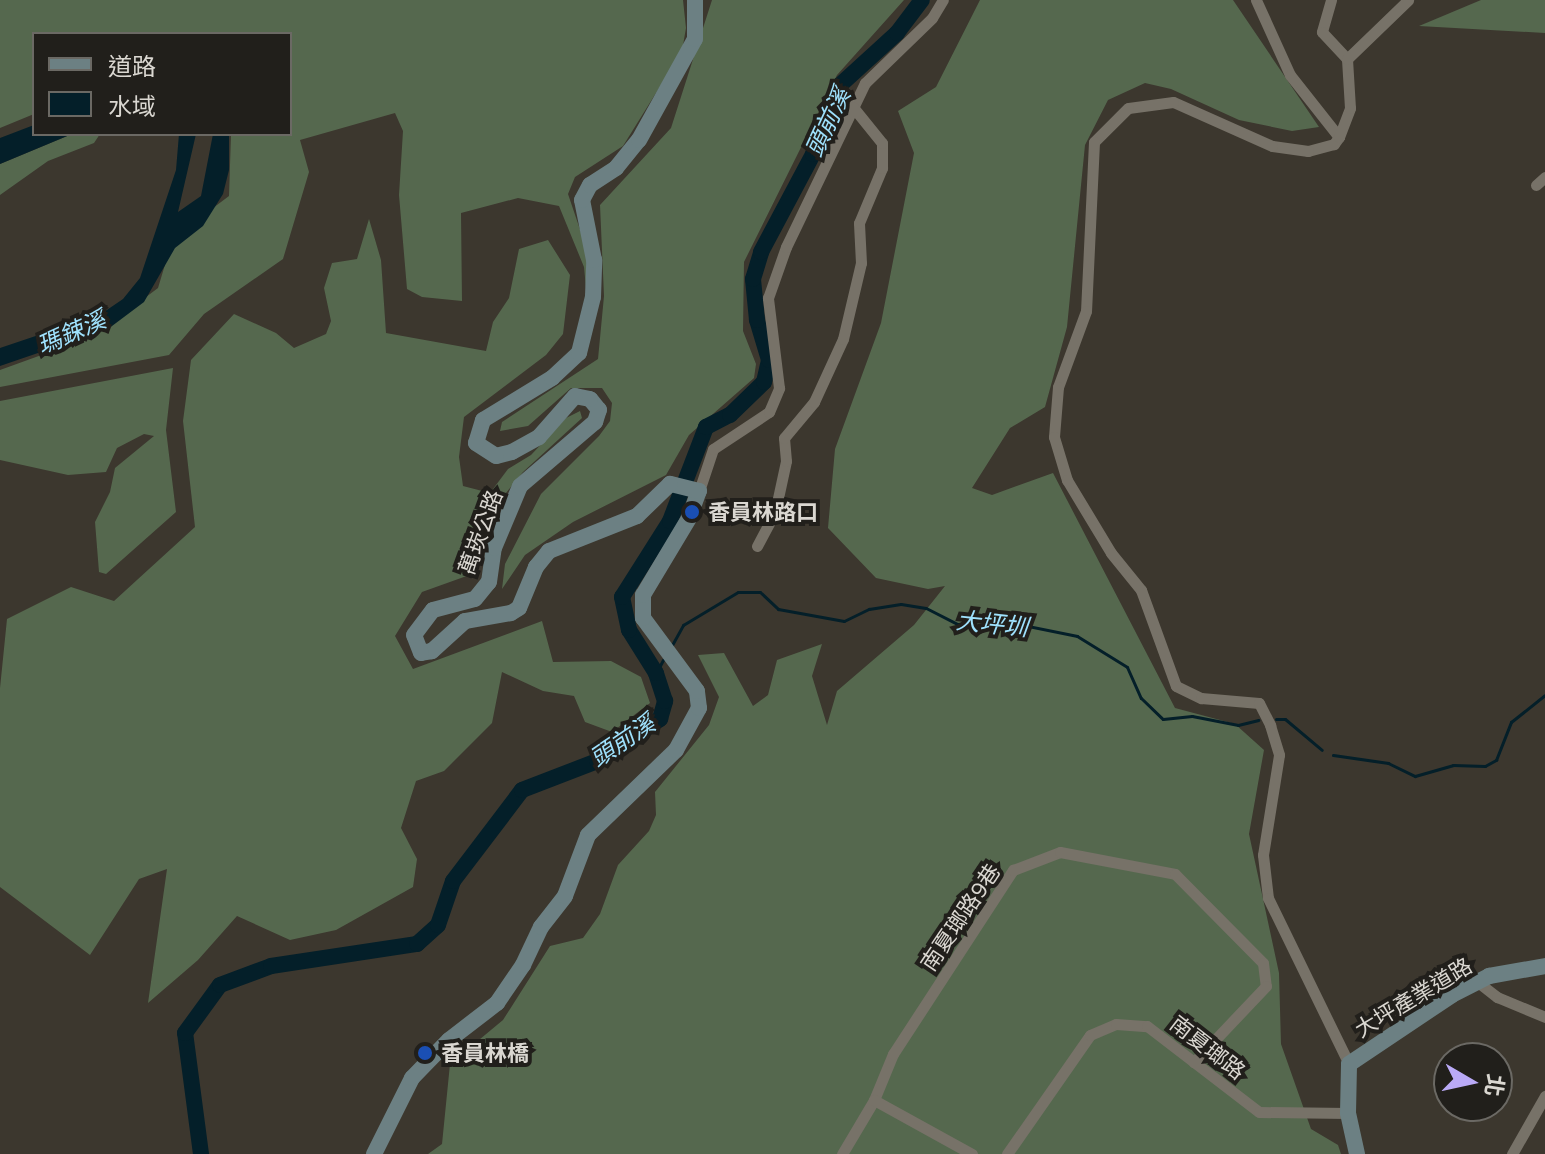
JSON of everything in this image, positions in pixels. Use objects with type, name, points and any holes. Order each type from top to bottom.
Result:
[{"type":"street","name":"萬崁公路","points":[[695,0],[695,39],[639,140],[616,168],[590,185],[582,200],[594,260],[593,297],[579,353],[552,378],[483,420],[476,443],[496,456],[512,452],[539,437],[575,396],[590,399],[599,410],[595,422],[520,486],[494,548],[489,582],[475,599],[433,610],[418,625],[417,648],[432,651],[465,621],[511,613],[519,608],[536,567],[549,551],[637,516],[670,484],[699,491]]},
{"type":"street","points":[[374,1154],[412,1078],[449,1040],[497,1003],[523,965],[541,927],[565,896],[588,835],[676,750],[699,708],[697,691],[643,618],[643,595],[689,518],[713,449],[769,412],[779,388],[768,298],[786,247],[865,83],[932,18],[943,0]]},
{"type":"street","points":[[1256,0],[1290,75],[1339,137]]},
{"type":"street","points":[[1331,0],[1322,32],[1347,59],[1350,108],[1334,144],[1308,151],[1272,146],[1173,102],[1128,108],[1094,142],[1086,311],[1058,387],[1054,437],[1067,480],[1111,553],[1141,590],[1176,686],[1201,698],[1259,703],[1270,725],[1279,755],[1263,855],[1268,898],[1349,1064]]},
{"type":"street","points":[[1347,59],[1408,0]]},
{"type":"street","points":[[757,546],[775,512],[786,461],[784,438],[814,402],[843,339],[861,263],[859,223],[882,168],[882,143],[853,107]]},
{"type":"street","name":"南夏瑯路9巷","points":[[874,1100],[893,1054],[1013,870],[1060,852],[1175,874],[1263,963],[1266,986],[1194,1062]]},
{"type":"street","name":"大坪產業道路","points":[[1357,1154],[1348,1113],[1349,1064],[1383,1037],[1479,983],[1545,966]]},
{"type":"street","points":[[1479,983],[1497,997],[1545,1017]]},
{"type":"street","name":"南夏瑯路","points":[[1007,1154],[1090,1035],[1116,1024],[1147,1026],[1259,1112],[1348,1113]]},
{"type":"street","points":[[1512,1154],[1545,1096]]},
{"type":"street","points":[[842,1154],[874,1100],[972,1154]]},
{"type":"green space","points":[[0,0],[683,0],[686,28],[682,51],[623,146],[575,177],[568,194],[590,259],[586,288],[584,267],[559,206],[518,198],[461,213],[462,301],[422,297],[407,289],[399,195],[403,131],[395,113],[300,140],[309,172],[283,259],[204,314],[169,355],[0,387],[0,370],[94,336],[158,288],[173,238],[229,196],[231,136],[292,136],[292,32],[32,32],[32,115],[0,128]]},
{"type":"green space","points":[[712,0],[904,0],[837,75],[744,262],[743,331],[756,364],[754,378],[689,435],[666,475],[573,522],[525,555],[502,589],[505,564],[541,494],[599,436],[610,421],[612,403],[602,388],[571,388],[528,426],[500,431],[502,422],[598,359],[604,296],[600,205],[671,128]]},
{"type":"green space","points":[[980,0],[1233,0],[1319,127],[1292,131],[1239,120],[1171,89],[1145,83],[1108,100],[1085,145],[1067,327],[1045,407],[1010,428],[972,488],[992,495],[1053,473],[1175,708],[1235,724],[1264,750],[1249,834],[1279,973],[1281,1044],[1311,1129],[1338,1145],[1341,1154],[428,1154],[442,1144],[450,1064],[503,1020],[550,946],[583,938],[600,914],[618,865],[649,831],[656,815],[655,792],[709,725],[719,697],[698,655],[724,653],[753,706],[768,695],[777,660],[822,644],[812,676],[827,725],[837,691],[914,625],[945,586],[928,589],[876,578],[828,528],[835,449],[881,323],[914,153],[898,111],[936,87]]},
{"type":"green space","points":[[1481,0],[1545,0],[1545,33],[1419,26]]},
{"type":"green space","points":[[67,136],[99,136],[94,143],[48,161],[0,195],[0,164]]},
{"type":"green space","points":[[369,219],[381,260],[386,333],[486,351],[493,322],[509,298],[519,249],[548,240],[570,275],[563,334],[546,355],[464,417],[459,457],[463,486],[490,493],[508,469],[531,455],[566,418],[580,411],[582,418],[523,472],[492,510],[475,573],[422,592],[395,636],[413,669],[542,621],[553,662],[611,661],[641,677],[650,703],[612,732],[585,722],[574,696],[543,691],[502,672],[492,723],[444,771],[416,781],[401,828],[417,859],[413,887],[336,930],[290,940],[237,916],[198,960],[148,1003],[167,869],[139,879],[90,955],[0,887],[0,688],[7,619],[71,587],[114,601],[195,527],[183,421],[191,360],[234,314],[276,333],[294,348],[326,334],[331,321],[324,288],[332,263],[357,259]]},
{"type":"green space","points":[[173,368],[166,430],[176,512],[106,574],[99,572],[95,522],[110,492],[115,468],[154,436],[144,434],[117,448],[106,472],[68,475],[0,460],[0,401]]},
{"type":"water","points":[[32,126],[32,136],[67,136],[0,164],[0,138]]},
{"type":"water","name":"瑪鋉溪","points":[[179,136],[196,136],[178,212],[201,196],[213,136],[229,136],[229,170],[223,194],[203,226],[175,248],[144,302],[108,329],[0,366],[0,348],[101,314],[123,299],[140,278],[176,170]]},
{"type":"waterway","name":"頭前溪","points":[[201,1154],[185,1033],[220,985],[271,966],[417,944],[438,925],[453,881],[522,790],[597,761],[660,719],[665,701],[656,673],[629,630],[622,597],[670,521],[706,427],[730,415],[764,382],[769,360],[757,320],[753,279],[761,252],[813,154],[839,86],[897,33],[922,0]]},
{"type":"waterway","name":"大坪圳","points":[[672,645],[683,625],[738,592],[760,592],[778,609],[844,621],[869,609],[901,604],[926,608],[958,624],[994,619],[1077,636],[1127,667],[1141,698],[1163,719],[1192,716],[1238,725],[1258,720]]},
{"type":"waterway","name":"大坪圳","points":[[656,673],[663,660]]},
{"type":"waterway","name":"大坪圳","points":[[1333,755],[1388,763],[1415,776],[1453,765],[1485,766],[1496,760],[1511,722],[1545,695]]},
{"type":"waterway","name":"大坪圳","points":[[1276,719],[1285,719],[1322,750]]},
{"type":"place","name":"香員林路口","points":[[692,512]]},
{"type":"place","name":"香員林橋","points":[[425,1053]]}]
